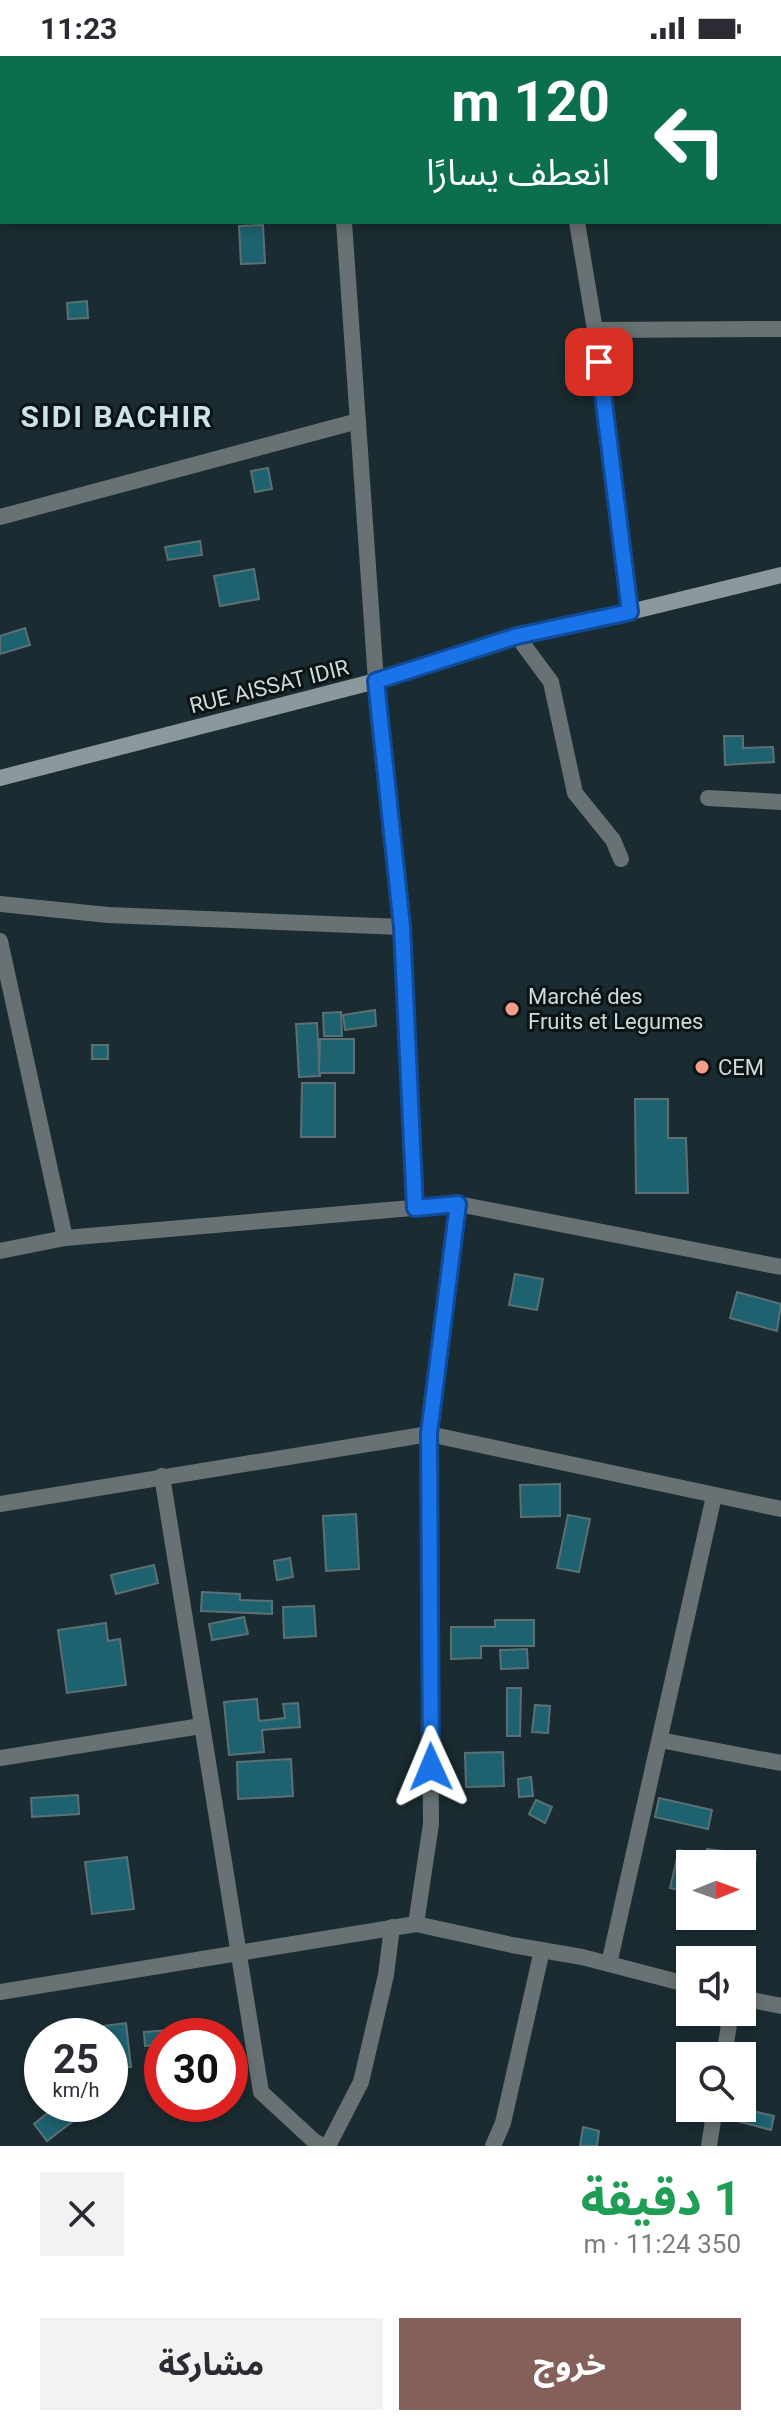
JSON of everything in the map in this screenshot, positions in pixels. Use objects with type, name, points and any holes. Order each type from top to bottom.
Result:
[{"type":"street","points":[[344,224],[376,681],[402,927],[415,1208]]},
{"type":"street","points":[[577,224],[595,330],[630,612]]},
{"type":"street","points":[[595,330],[781,329]]},
{"type":"street","points":[[0,517],[358,421]]},
{"type":"street","name":"RUE AISSAT IDIR","points":[[0,778],[376,681],[517,636],[781,575]]},
{"type":"street","points":[[517,636],[551,682],[575,793],[613,840],[621,859]]},
{"type":"street","points":[[708,798],[781,802]]},
{"type":"street","points":[[0,904],[108,915],[402,927]]},
{"type":"street","points":[[0,941],[65,1238]]},
{"type":"street","points":[[416,1924],[431,1824],[429,1434],[458,1204]]},
{"type":"street","points":[[0,1251],[65,1238],[458,1204],[781,1267]]},
{"type":"street","points":[[0,1504],[429,1434],[781,1509]]},
{"type":"street","points":[[162,1476],[261,2092],[314,2141],[326,2146],[361,2082],[386,1975],[392,1927]]},
{"type":"street","points":[[609,1964],[714,1496]]},
{"type":"street","points":[[0,1758],[201,1726]]},
{"type":"street","points":[[660,1740],[781,1763]]},
{"type":"street","points":[[0,1992],[416,1924],[609,1964],[676,1981]]},
{"type":"street","points":[[493,2146],[503,2123],[542,1950]]},
{"type":"street","points":[[756,2001],[781,2006]]},
{"type":"street","points":[[709,2146],[713,2122]]},
{"type":"building","points":[[263,225],[265,263],[241,264],[239,226]]},
{"type":"building","points":[[87,301],[88,318],[68,319],[67,303]]},
{"type":"building","points":[[268,468],[272,489],[255,492],[251,471]]},
{"type":"building","points":[[200,541],[202,555],[168,560],[165,547]]},
{"type":"building","points":[[254,569],[259,599],[220,606],[214,576]]},
{"type":"building","points":[[25,628],[30,645],[0,654],[0,636]]},
{"type":"building","points":[[724,736],[743,736],[743,748],[773,747],[774,762],[725,765]]},
{"type":"building","points":[[375,1010],[376,1026],[345,1030],[343,1015]]},
{"type":"building","points":[[341,1012],[342,1036],[324,1036],[323,1013]]},
{"type":"building","points":[[317,1023],[320,1076],[299,1077],[296,1024]]},
{"type":"building","points":[[320,1039],[354,1039],[354,1073],[319,1073]]},
{"type":"building","points":[[92,1045],[108,1045],[108,1059],[92,1059]]},
{"type":"building","points":[[302,1083],[335,1083],[335,1137],[301,1137]]},
{"type":"building","points":[[635,1099],[668,1099],[668,1138],[686,1138],[688,1193],[636,1193]]},
{"type":"building","points":[[515,1274],[543,1279],[537,1310],[509,1305]]},
{"type":"building","points":[[737,1292],[781,1304],[777,1331],[730,1318]]},
{"type":"building","points":[[560,1484],[560,1516],[521,1517],[520,1485]]},
{"type":"building","points":[[356,1514],[359,1569],[326,1571],[323,1516]]},
{"type":"building","points":[[568,1515],[590,1519],[579,1572],[557,1568]]},
{"type":"building","points":[[290,1558],[293,1577],[277,1580],[274,1561]]},
{"type":"building","points":[[154,1565],[158,1583],[116,1594],[111,1575]]},
{"type":"building","points":[[202,1592],[240,1594],[240,1600],[272,1601],[272,1614],[201,1611]]},
{"type":"building","points":[[314,1606],[316,1636],[284,1638],[283,1607]]},
{"type":"building","points":[[244,1617],[248,1634],[212,1640],[209,1624]]},
{"type":"building","points":[[495,1620],[534,1620],[534,1646],[481,1646],[481,1658],[451,1659],[451,1627],[495,1627]]},
{"type":"building","points":[[106,1623],[108,1641],[120,1639],[126,1685],[67,1693],[58,1630]]},
{"type":"building","points":[[527,1649],[528,1668],[501,1669],[500,1650]]},
{"type":"building","points":[[507,1688],[521,1688],[520,1736],[507,1736]]},
{"type":"building","points":[[257,1699],[259,1721],[285,1718],[283,1704],[298,1703],[300,1727],[262,1730],[264,1752],[229,1755],[224,1702]]},
{"type":"building","points":[[535,1705],[550,1706],[548,1733],[532,1732]]},
{"type":"building","points":[[503,1752],[504,1786],[466,1787],[465,1753]]},
{"type":"building","points":[[291,1759],[293,1796],[238,1799],[237,1762]]},
{"type":"building","points":[[531,1777],[533,1796],[519,1797],[518,1779]]},
{"type":"building","points":[[78,1795],[79,1814],[32,1817],[31,1798]]},
{"type":"building","points":[[659,1798],[712,1810],[708,1829],[655,1817]]},
{"type":"building","points":[[536,1800],[552,1807],[545,1823],[529,1814]]},
{"type":"building","points":[[127,1857],[134,1909],[92,1914],[85,1862]]},
{"type":"building","points":[[676,1863],[676,1889],[670,1888]]},
{"type":"building","points":[[128,2041],[131,2067],[128,2067]]},
{"type":"building","points":[[756,2112],[774,2116],[771,2130],[741,2122],[756,2122]]},
{"type":"building","points":[[36,2122],[72,2122],[47,2141],[34,2124]]},
{"type":"building","points":[[583,2127],[599,2131],[597,2146],[580,2146]]},
{"type":"place","name":"Marché des Fruits et Legumes","points":[[512,1009]]},
{"type":"place","name":"CEM","points":[[702,1067]]},
{"type":"district","name":"SIDI BACHIR","points":[[117,417]]},
{"type":"route","points":[[431,1767],[429,1434],[458,1204],[415,1208],[402,927],[376,681],[517,636],[630,612],[599,362]]}]
